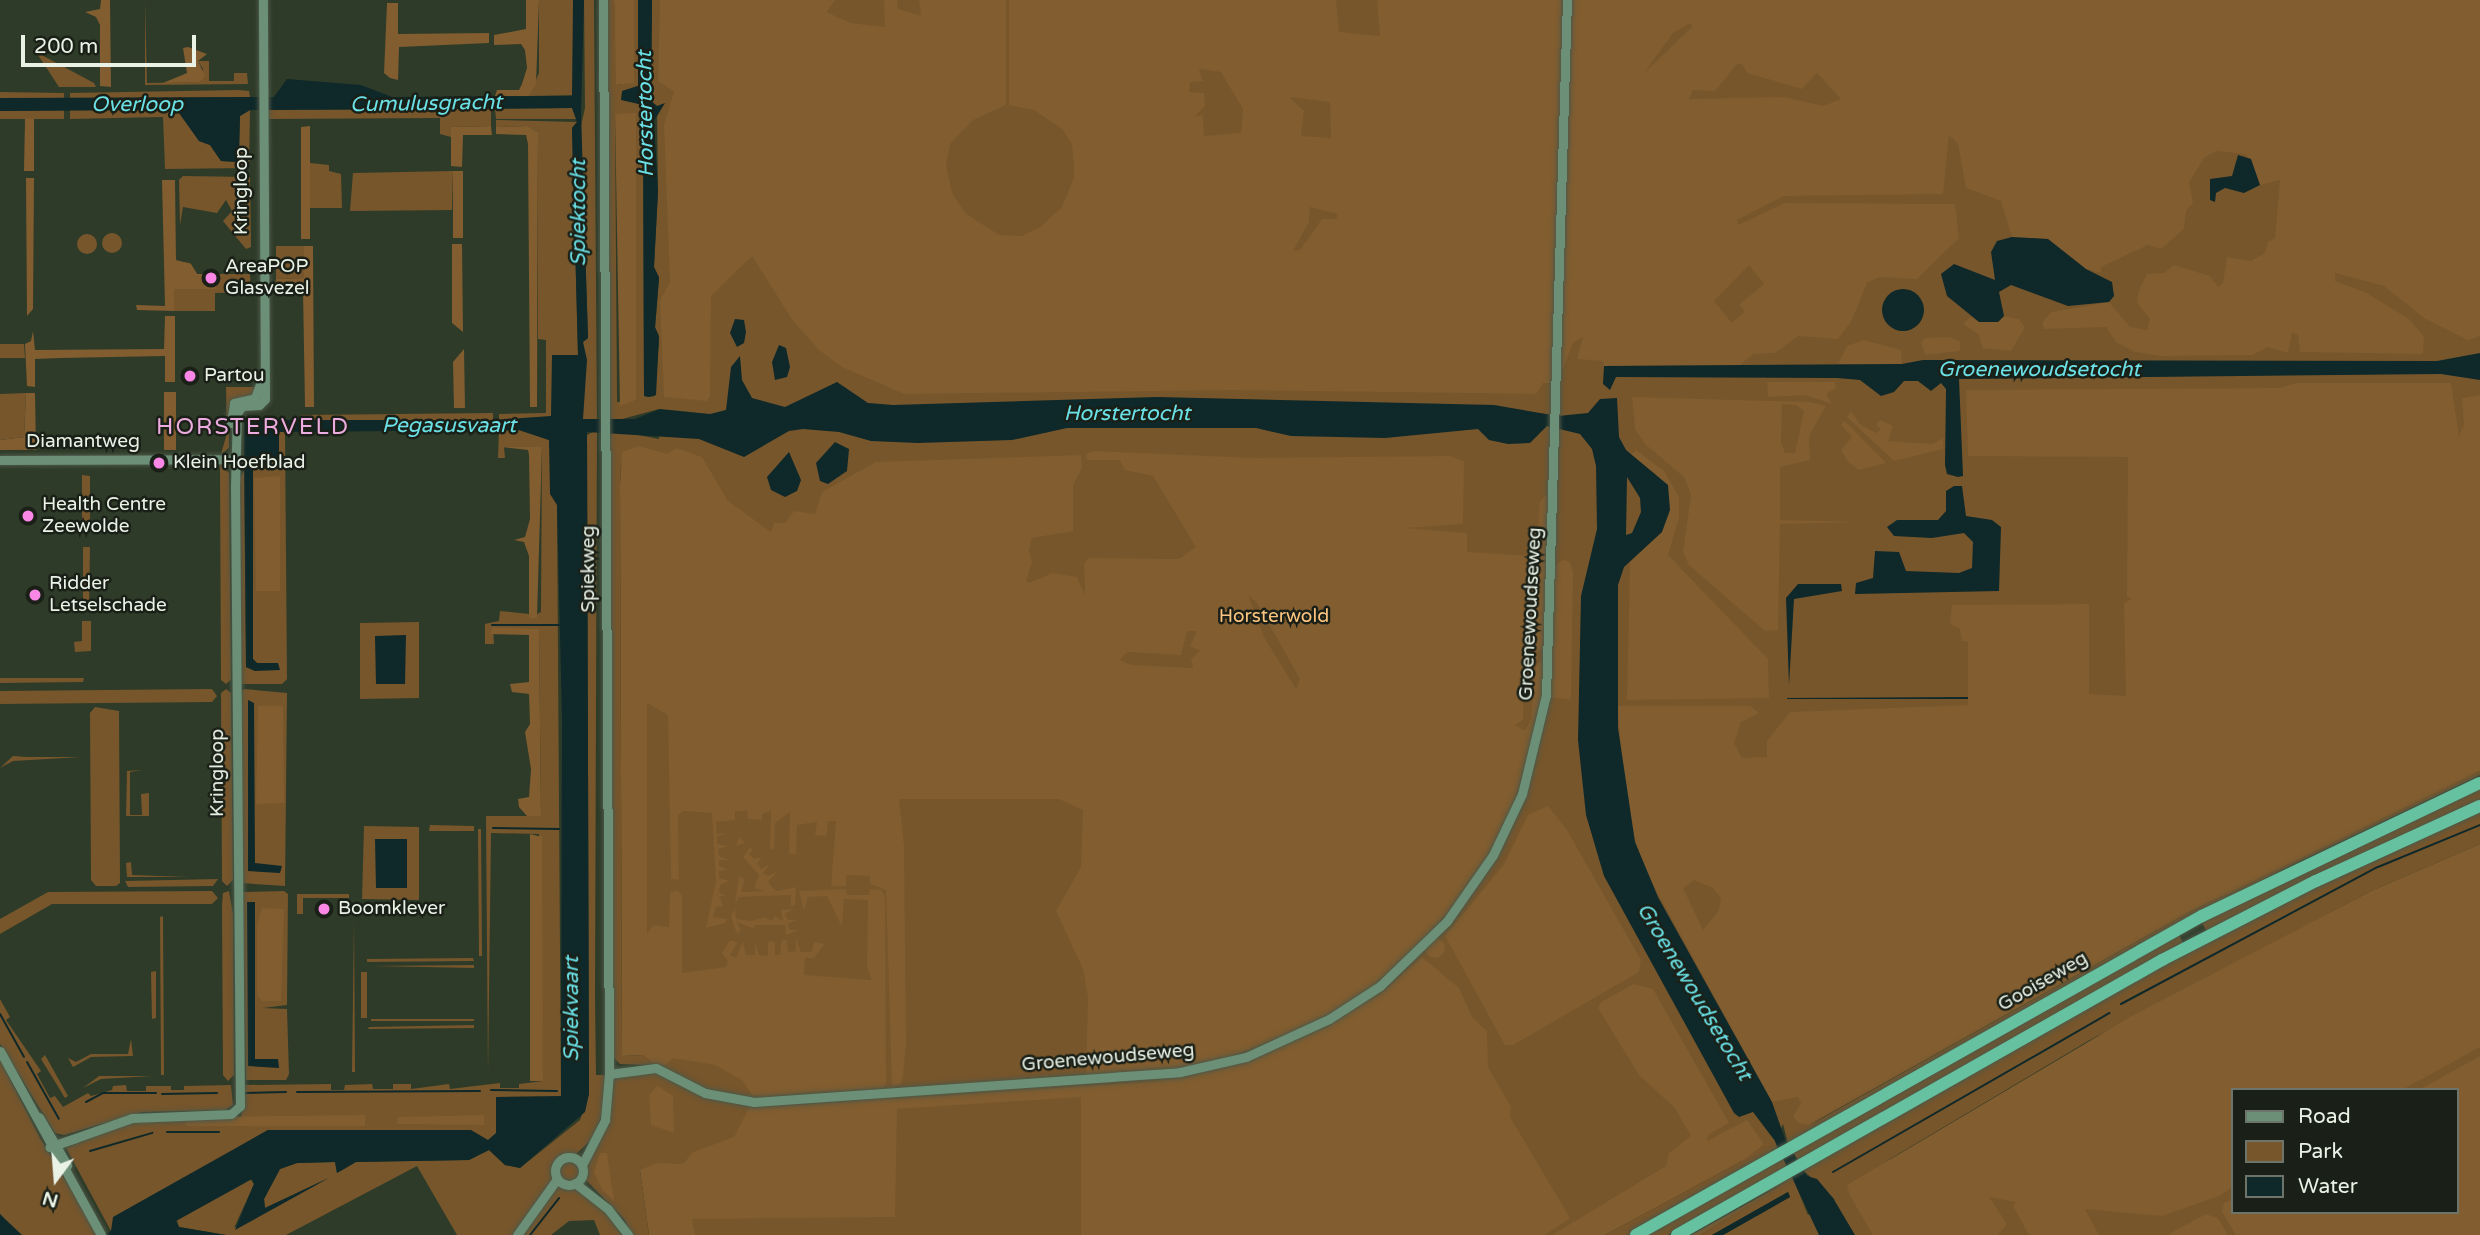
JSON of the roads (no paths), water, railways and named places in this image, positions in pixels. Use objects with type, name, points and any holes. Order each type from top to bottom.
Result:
[{"type":"highway","name":"Gooiseweg","points":[[1636,1235],[2202,916],[2480,783]]},
{"type":"highway","name":"Gooiseweg","points":[[1677,1235],[2162,960],[2316,881],[2480,806]]},
{"type":"street","name":"Kringloop","points":[[54,1146],[147,1115],[234,1113],[237,1058],[232,407],[260,393],[260,0]]},
{"type":"street","name":"Spiekweg","points":[[560,1181],[558,1162],[578,1162],[599,1137],[607,1111],[609,1074],[603,0]]},
{"type":"street","name":"Groenewoudseweg","points":[[609,1063],[628,1068],[656,1068],[705,1093],[754,1102],[1154,1075],[1246,1057],[1292,1039],[1357,1002],[1419,951],[1464,901],[1493,855],[1523,791],[1542,720],[1549,670],[1567,0]]},
{"type":"street","name":"Diamantweg","points":[[0,460],[233,459]]},
{"type":"street","points":[[0,1051],[102,1232]]},
{"type":"street","name":"Groenewoudseweg","points":[[609,1074],[628,1068]]},
{"type":"street","points":[[578,1162],[578,1181]]},
{"type":"street","points":[[517,1235],[539,1202],[560,1181],[578,1181],[628,1235]]},
{"type":"water","points":[[573,0],[584,0],[581,113],[588,338],[583,342],[587,360],[583,419],[635,419],[660,409],[710,414],[726,410],[731,367],[740,356],[742,380],[752,398],[785,407],[837,382],[868,403],[893,405],[1157,397],[1494,405],[1558,416],[1588,413],[1600,399],[1617,398],[1619,437],[1626,450],[1668,485],[1670,510],[1662,532],[1624,567],[1618,585],[1618,728],[1635,842],[1658,897],[1772,1102],[1785,1139],[1807,1176],[1817,1179],[1833,1198],[1855,1235],[1819,1235],[1775,1141],[1753,1112],[1739,1117],[1734,1113],[1604,876],[1586,815],[1578,740],[1581,596],[1597,529],[1596,466],[1592,449],[1580,434],[1547,426],[1530,443],[1508,444],[1489,440],[1478,429],[1385,438],[1291,436],[1256,428],[1067,428],[1012,440],[918,443],[871,441],[839,432],[803,429],[789,431],[744,457],[699,439],[587,432],[589,1094],[585,1112],[520,1168],[505,1165],[489,1150],[469,1160],[356,1162],[337,1173],[335,1162],[297,1163],[280,1169],[264,1199],[265,1208],[329,1178],[235,1230],[254,1184],[252,1179],[176,1221],[179,1227],[226,1235],[104,1235],[111,1231],[113,1217],[268,1130],[471,1130],[488,1140],[496,1133],[496,1097],[561,1096],[562,717],[557,505],[550,494],[549,440],[519,430],[279,432],[279,461],[258,461],[253,470],[253,659],[257,663],[278,663],[280,670],[255,671],[246,667],[244,420],[493,420],[551,416],[552,355],[578,355],[572,128],[577,122],[572,108],[250,110],[240,116],[239,162],[221,161],[210,145],[199,141],[177,110],[0,111],[0,98],[274,97],[287,79],[361,85],[392,97],[572,96]],"holes":[[[1627,477],[1640,498],[1641,512],[1632,533],[1626,535]]]},
{"type":"water","name":"Horstertocht","points":[[638,0],[652,0],[651,101],[657,106],[665,103],[654,121],[658,191],[654,267],[659,277],[655,327],[659,336],[656,395],[649,397],[644,396],[643,105],[621,100],[622,91],[638,86]]},
{"type":"water","points":[[2238,155],[2251,159],[2260,185],[2244,193],[2225,188],[2216,193],[2215,202],[2210,200],[2210,179],[2232,176]]},
{"type":"water","points":[[2012,237],[2048,239],[2086,269],[2112,282],[2114,296],[2109,302],[2068,306],[2011,285],[1999,292],[2004,316],[1998,322],[1979,322],[1947,296],[1941,274],[1954,264],[1995,280],[1991,252],[1997,241]]},
{"type":"water","points":[[1903,289],[1918,295],[1924,310],[1918,325],[1903,331],[1888,325],[1882,310],[1888,295]]},
{"type":"water","points":[[735,319],[744,320],[746,332],[744,343],[737,347],[730,333]]},
{"type":"water","points":[[779,345],[786,348],[790,367],[787,377],[775,380],[772,362]]},
{"type":"water","name":"Groenewoudsetocht","points":[[2480,353],[2480,380],[2441,374],[1959,379],[1963,476],[1958,477],[1947,474],[1945,465],[1946,389],[1941,383],[1931,391],[1918,381],[1904,381],[1894,392],[1881,396],[1860,380],[1837,378],[1616,377],[1610,390],[1603,384],[1604,366],[1902,364],[1923,360],[2437,361]]},
{"type":"water","points":[[835,442],[849,449],[847,471],[828,484],[820,481],[816,463]]},
{"type":"water","points":[[789,452],[801,480],[797,491],[785,497],[771,490],[767,477]]},
{"type":"water","points":[[1954,486],[1962,486],[1966,516],[1992,520],[2001,527],[1999,591],[1855,594],[1856,583],[1873,578],[1875,551],[1899,552],[1906,571],[1959,573],[1972,568],[1973,542],[1964,533],[1932,538],[1894,536],[1887,527],[1897,520],[1938,520],[1946,511],[1946,491]]},
{"type":"water","points":[[1798,584],[1841,584],[1842,591],[1794,599],[1789,685],[1786,598]]},
{"type":"water","points":[[406,635],[405,684],[376,684],[375,636]]},
{"type":"water","points":[[1787,698],[1968,699],[1787,699]]},
{"type":"water","points":[[248,700],[254,703],[255,863],[282,866],[280,873],[248,871]]},
{"type":"water","points":[[375,839],[407,839],[407,888],[376,888]]},
{"type":"water","points":[[247,902],[255,902],[255,1059],[278,1059],[279,1068],[248,1066]]},
{"type":"water","points":[[1788,1192],[1790,1197],[1723,1235],[1712,1235]]},
{"type":"water","points":[[0,1214],[5,1219],[22,1235],[0,1235]]},
{"type":"waterway","points":[[492,625],[559,625]]},
{"type":"waterway","points":[[2121,1004],[2378,867],[2480,825]]},
{"type":"waterway","points":[[493,828],[559,829]]},
{"type":"waterway","points":[[1833,1172],[2110,1013]]},
{"type":"waterway","points":[[0,1014],[24,1057]]},
{"type":"waterway","points":[[27,1062],[59,1119]]},
{"type":"waterway","points":[[491,1090],[557,1091]]},
{"type":"waterway","points":[[297,1092],[480,1091]]},
{"type":"waterway","points":[[246,1093],[286,1092]]},
{"type":"waterway","points":[[86,1102],[103,1093],[156,1093]]},
{"type":"waterway","points":[[162,1094],[217,1093]]},
{"type":"waterway","points":[[167,1132],[219,1132]]},
{"type":"waterway","points":[[90,1151],[152,1133]]},
{"type":"waterway","points":[[530,1235],[559,1198]]},
{"type":"place","name":"AreaPOP Glasvezel","points":[[211,278]]},
{"type":"place","name":"Partou","points":[[190,376]]},
{"type":"place","name":"Klein Hoefblad","points":[[159,463]]},
{"type":"place","name":"Health Centre Zeewolde","points":[[28,516]]},
{"type":"place","name":"Ridder Letselschade","points":[[35,595]]},
{"type":"place","name":"Boomklever","points":[[324,909]]},
{"type":"district","name":"HORSTERVELD","points":[[253,427]]},
{"type":"water label","name":"Cumulusgracht","points":[[426,104]]},
{"type":"water label","name":"Overloop","points":[[137,105]]},
{"type":"water label","name":"Spiektocht","points":[[579,213]]},
{"type":"water label","name":"Pegasusvaart","points":[[449,426]]},
{"type":"water label","name":"Spiekvaart","points":[[572,1009]]},
{"type":"park label","name":"Horsterwold","points":[[1274,617]]}]
